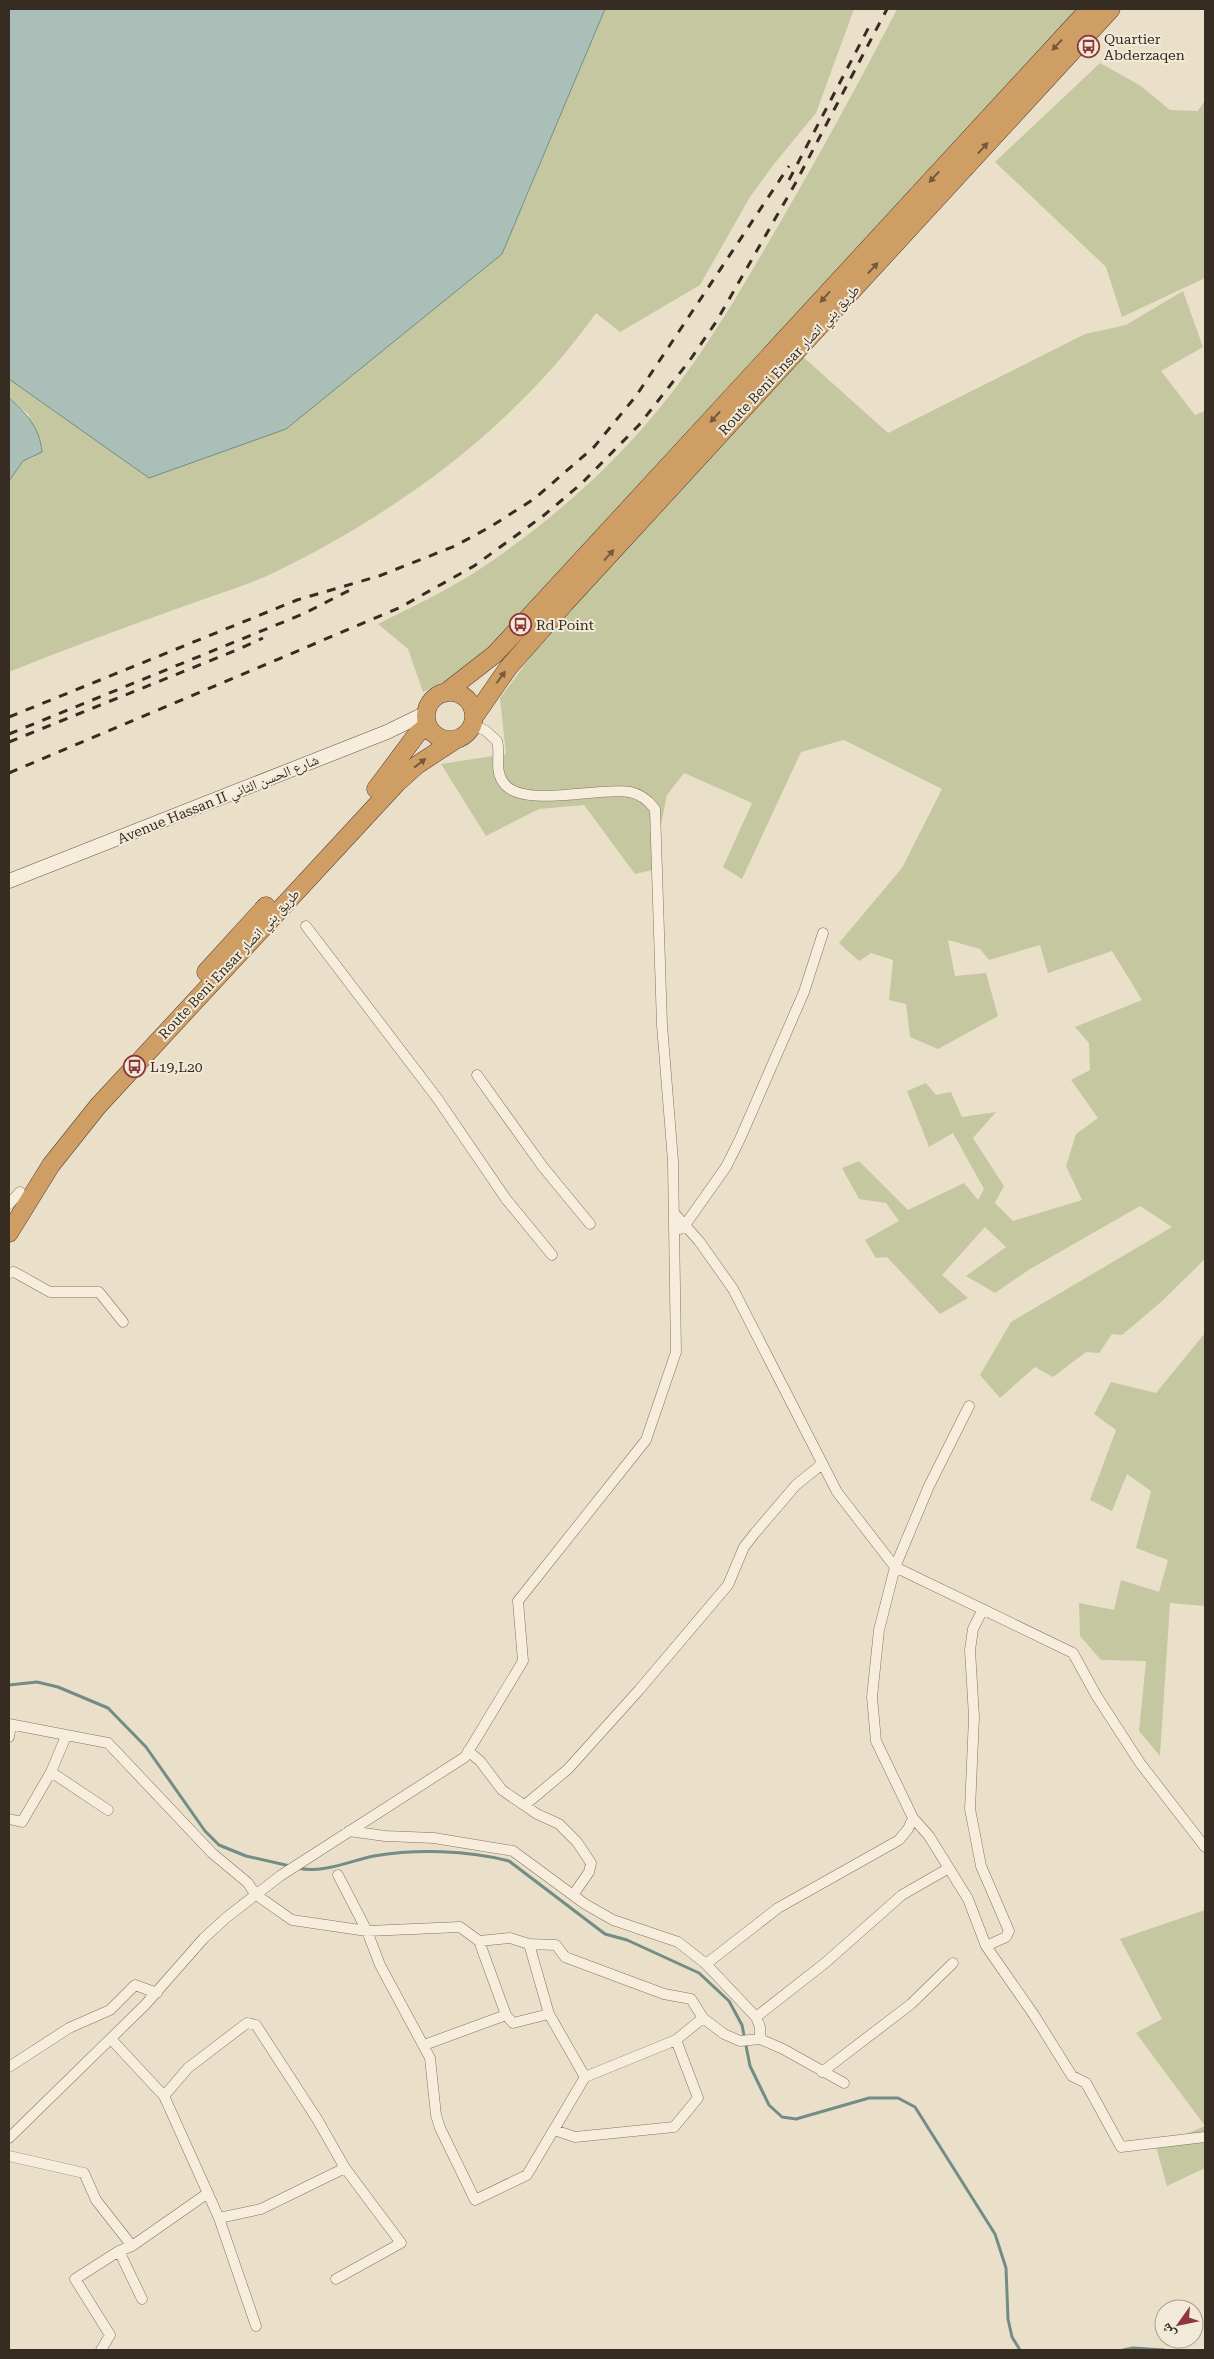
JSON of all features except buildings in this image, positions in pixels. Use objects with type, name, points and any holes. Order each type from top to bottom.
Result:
[{"type":"highway","name":"Route Beni Ensar طريق بني انصار","points":[[445,693],[496,654],[1089,9]]},
{"type":"highway","name":"Route Beni Ensar طريق بني انصار","points":[[473,720],[508,668],[566,602],[1111,9]]},
{"type":"highway","points":[[445,693],[462,696],[471,705],[473,720],[468,732],[455,740],[442,739],[432,733],[426,720],[432,700],[445,693]]},
{"type":"highway","name":"Route Beni Ensar طريق بني انصار","points":[[9,1211],[14,1198],[74,1118],[232,943],[387,777],[426,720]]},
{"type":"highway","name":"Route Beni Ensar طريق بني انصار","points":[[9,1230],[51,1165],[104,1099],[397,783],[425,759],[455,740]]},
{"type":"street","name":"Avenue Hassan II شارع الحسن الثاني","points":[[9,881],[387,732],[426,720]]},
{"type":"street","points":[[9,2138],[156,1993],[204,1938],[255,1894],[465,1757],[524,1660],[518,1602],[646,1440],[676,1352],[674,1213],[662,1025],[655,809],[644,798],[630,792],[563,796],[513,791],[503,783],[498,770],[497,741],[473,720]]},
{"type":"street","points":[[306,926],[437,1098],[506,1200],[552,1255]]},
{"type":"street","points":[[674,1233],[685,1225],[726,1167],[740,1139],[804,992],[823,932]]},
{"type":"street","points":[[477,1075],[543,1167],[590,1224]]},
{"type":"street","points":[[674,1213],[734,1289],[837,1492],[895,1568],[1073,1652],[1096,1695],[1140,1763],[1205,1847]]},
{"type":"street","points":[[9,1273],[14,1272],[50,1292],[99,1292],[123,1322]]},
{"type":"street","points":[[969,1406],[929,1486],[895,1568],[879,1630],[872,1696],[876,1741],[912,1818],[929,1836],[968,1899],[986,1946],[1034,2015],[1072,2076],[1086,2083],[1121,2147],[1205,2138]]},
{"type":"street","points":[[525,1805],[568,1769],[639,1690],[728,1584],[744,1547],[755,1533],[796,1485],[822,1464]]},
{"type":"street","points":[[983,1609],[973,1629],[970,1650],[974,1717],[970,1808],[981,1866],[1009,1930],[1006,1937],[986,1946]]},
{"type":"street","points":[[9,1737],[10,1724],[66,1736],[108,1742],[212,1853],[248,1883],[255,1894],[292,1920],[367,1931],[460,1927],[479,1942],[506,2015],[513,2023],[549,2014]]},
{"type":"street","points":[[9,1819],[22,1822],[51,1772],[66,1736]]},
{"type":"street","points":[[468,1752],[480,1761],[502,1790],[537,1814],[558,1824],[577,1842],[591,1863],[589,1872],[573,1895]]},
{"type":"street","points":[[51,1772],[108,1810]]},
{"type":"street","points":[[706,1964],[778,1908],[899,1840],[908,1829],[912,1818]]},
{"type":"street","points":[[349,1832],[434,1838],[513,1851],[573,1895],[613,1920],[678,1942],[706,1964],[756,2017],[760,2027],[756,2040]]},
{"type":"street","points":[[756,2017],[826,1963],[902,1895],[949,1868]]},
{"type":"street","points":[[338,1875],[367,1931],[380,1965],[430,2058],[436,2115],[440,2128],[475,2200],[527,2175],[585,2077],[676,2040],[703,2018]]},
{"type":"street","points":[[479,1942],[510,1938],[529,1944],[556,1945],[565,1957],[664,1994],[691,2000],[703,2018],[724,2034],[740,2041],[756,2040],[783,2049],[844,2083]]},
{"type":"street","points":[[529,1944],[549,2014],[585,2077]]},
{"type":"street","points":[[822,2072],[912,2004],[953,1963]]},
{"type":"street","points":[[9,2067],[69,2028],[110,2010],[135,1984],[156,1993]]},
{"type":"street","points":[[424,2045],[506,2015]]},
{"type":"street","points":[[164,2096],[188,2068],[246,2023],[256,2025],[317,2118],[345,2168],[401,2243],[336,2278]]},
{"type":"street","points":[[111,2039],[164,2096],[219,2218],[256,2326]]},
{"type":"street","points":[[554,2130],[575,2137],[674,2127],[698,2098],[676,2040]]},
{"type":"street","points":[[9,2156],[84,2172],[96,2200],[132,2246]]},
{"type":"street","points":[[219,2218],[261,2209],[345,2168]]},
{"type":"street","points":[[101,2350],[110,2335],[74,2279],[132,2246],[208,2193]]},
{"type":"street","points":[[119,2252],[142,2299]]},
{"type":"green space","points":[[605,9],[854,9],[816,113],[774,164],[750,197],[700,285],[620,332],[596,313],[564,354],[529,393],[491,430],[450,464],[407,495],[363,524],[318,550],[251,582],[9,672],[9,481],[23,461],[34,457],[29,415],[9,398],[9,379],[149,478],[522,208]]},
{"type":"green space","points":[[897,9],[1080,9],[520,625],[458,676],[423,692],[408,649],[378,624],[455,584],[520,541],[597,476],[652,417],[672,393],[708,342],[742,288],[822,150]]},
{"type":"green space","points":[[1100,63],[1141,86],[1170,110],[1198,111],[1205,100],[1205,278],[1122,317],[1106,267],[995,162]]},
{"type":"green space","points":[[1183,291],[1203,347],[1161,371],[1195,415],[1205,411],[1205,1259],[1161,1302],[1122,1335],[1112,1334],[1099,1353],[1086,1352],[1053,1377],[1035,1367],[1000,1398],[980,1375],[1011,1322],[1172,1227],[1140,1206],[1030,1269],[995,1293],[966,1276],[1006,1247],[985,1227],[942,1275],[968,1298],[940,1314],[887,1257],[876,1258],[865,1240],[899,1221],[886,1203],[859,1199],[842,1168],[859,1161],[908,1210],[964,1183],[978,1200],[984,1189],[953,1133],[929,1147],[907,1091],[926,1083],[936,1095],[951,1092],[962,1117],[996,1112],[973,1138],[1004,1186],[995,1203],[1013,1221],[1082,1200],[1066,1166],[1076,1134],[1098,1118],[1071,1080],[1090,1070],[1089,1043],[1075,1027],[1142,1000],[1112,951],[1048,973],[1040,945],[989,960],[980,949],[948,940],[955,976],[986,973],[998,1016],[938,1049],[910,1037],[906,1004],[889,1000],[893,960],[871,953],[859,961],[839,943],[902,868],[942,789],[844,740],[801,752],[742,879],[723,867],[752,803],[684,773],[667,795],[652,870],[635,874],[584,805],[539,809],[486,836],[441,764],[506,754],[500,698],[546,636],[801,355],[888,433],[1085,334],[1126,325]]},
{"type":"green space","points":[[1205,1333],[1205,1606],[1170,1603],[1160,1756],[1139,1731],[1146,1661],[1101,1660],[1080,1636],[1079,1603],[1114,1610],[1121,1580],[1159,1592],[1168,1560],[1136,1548],[1151,1491],[1127,1474],[1112,1511],[1090,1500],[1116,1430],[1094,1414],[1111,1382],[1156,1393]]},
{"type":"green space","points":[[1205,1910],[1205,2126],[1136,2033],[1162,2019],[1120,1939]]},
{"type":"green space","points":[[1205,2126],[1205,2168],[1167,2186],[1156,2147]]},
{"type":"water","points":[[9,9],[605,9],[502,254],[286,429],[149,478],[9,379]]},
{"type":"water","points":[[9,398],[21,409],[35,428],[41,443],[42,452],[23,461],[9,481]]},
{"type":"waterway","points":[[9,1685],[37,1682],[58,1687],[108,1708],[146,1747],[205,1831],[219,1845],[246,1856],[290,1866]]},
{"type":"waterway","points":[[298,1868],[326,1868],[374,1856],[407,1852],[459,1853],[509,1861],[605,1934],[627,1940],[699,1973],[729,2001],[742,2025],[750,2066],[769,2105],[782,2117],[796,2119],[869,2098],[898,2098],[915,2107],[995,2234],[1006,2268],[1008,2319],[1012,2337],[1020,2350]]},
{"type":"waterway","points":[[1123,2350],[1133,2348],[1164,2350]]},
{"type":"railway","points":[[9,773],[399,608],[474,566],[543,516],[581,484],[639,425],[690,360],[716,322],[795,184],[887,9]]},
{"type":"railway","points":[[789,180],[871,23]]},
{"type":"railway","points":[[9,717],[297,600],[379,576],[455,546],[490,527],[534,499],[594,447],[636,396],[789,166]]},
{"type":"railway","points":[[9,734],[303,614],[350,590]]},
{"type":"railway","points":[[9,742],[263,638]]},
{"type":"place","name":"Quartier Abderzaqen","points":[[1088,47]]},
{"type":"place","name":"Rd Point","points":[[520,625]]},
{"type":"place","name":"L19,L20","points":[[134,1067]]}]
